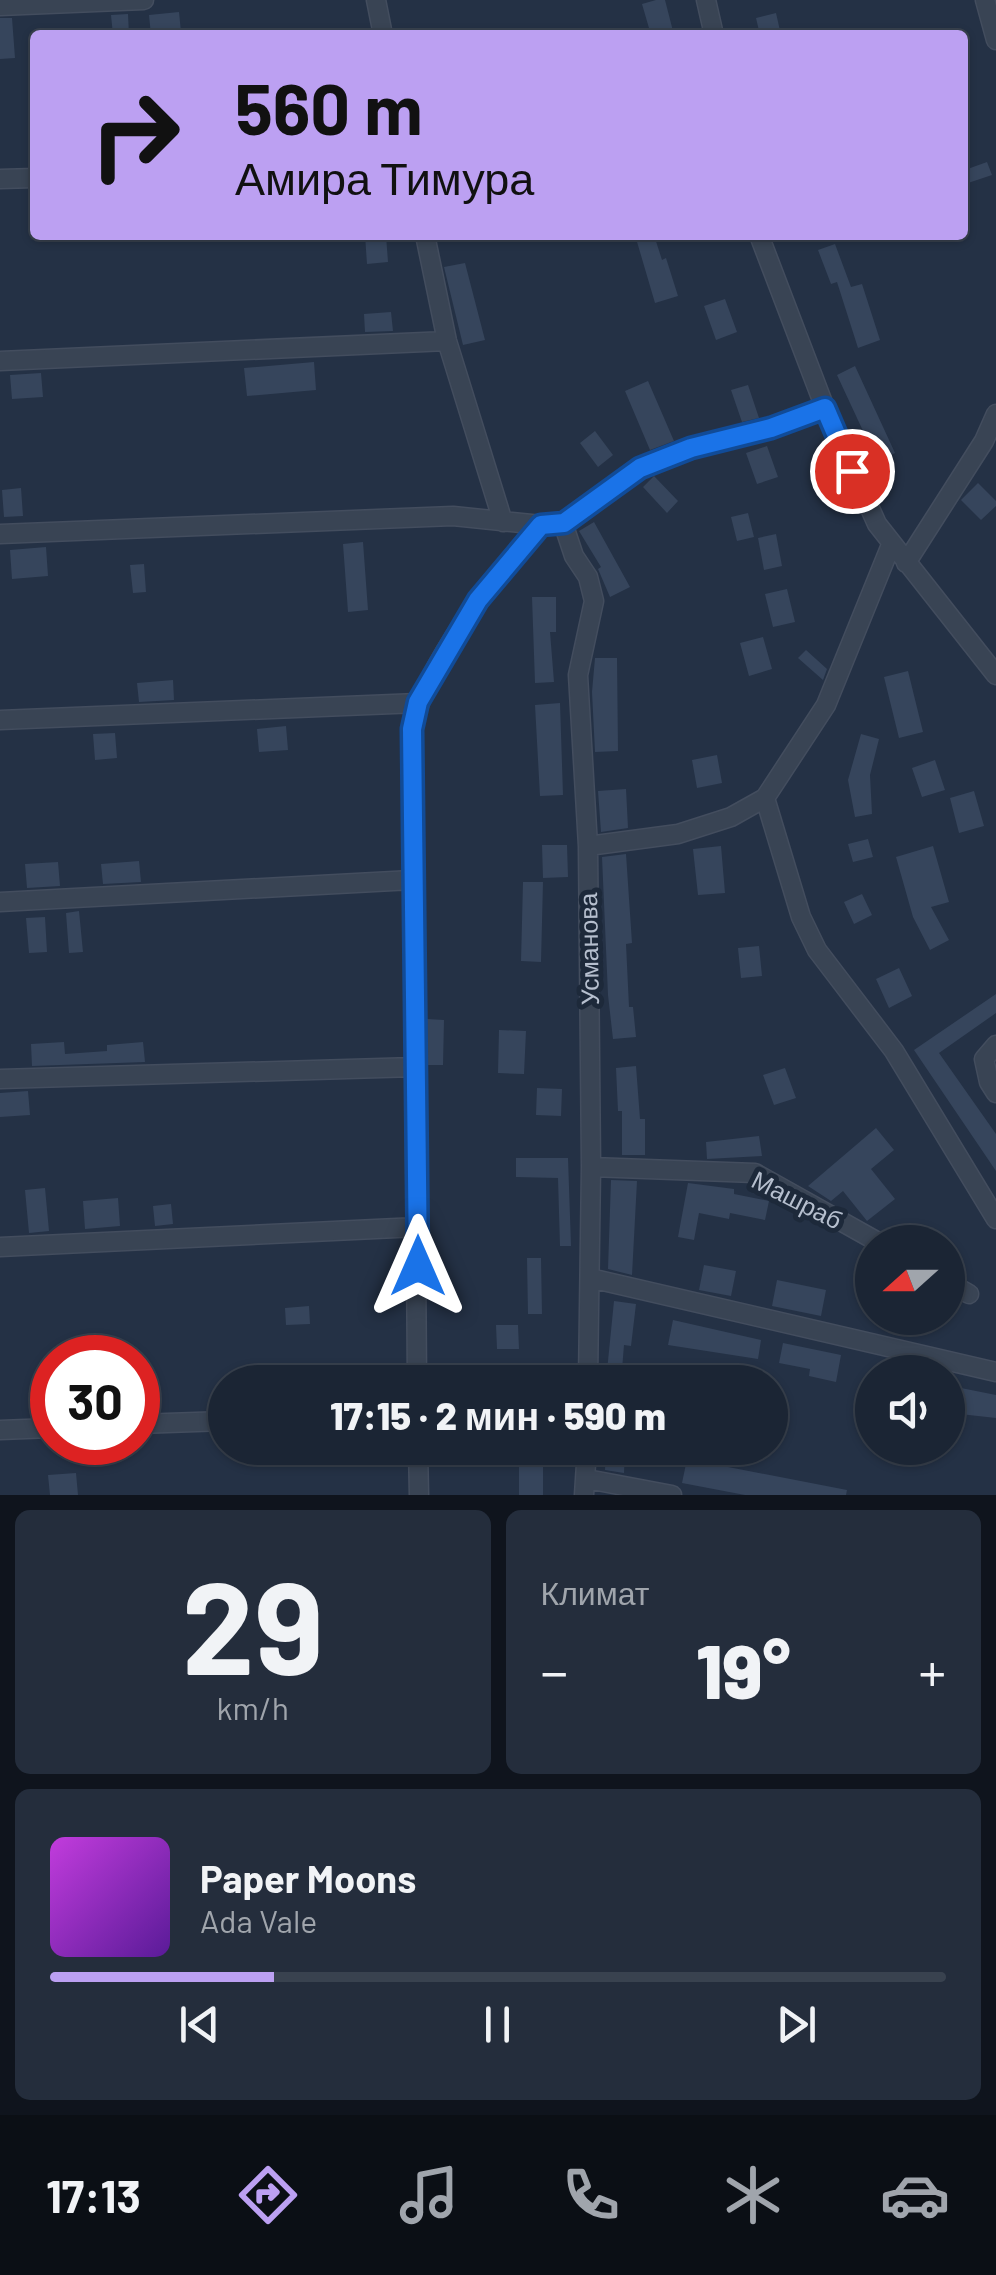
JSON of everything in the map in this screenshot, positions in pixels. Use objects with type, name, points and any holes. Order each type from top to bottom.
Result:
[{"type":"street","points":[[0,6],[144,0]]},
{"type":"street","points":[[376,0],[382,30]]},
{"type":"street","points":[[706,0],[713,30]]},
{"type":"street","points":[[985,0],[996,40]]},
{"type":"street","points":[[0,179],[30,178]]},
{"type":"street","points":[[426,240],[447,341],[503,522]]},
{"type":"street","points":[[761,240],[865,502],[891,545],[996,675]]},
{"type":"street","points":[[0,361],[447,341]]},
{"type":"street","points":[[0,534],[454,516],[541,525],[564,523],[640,468],[691,448],[771,428],[825,408]]},
{"type":"street","points":[[906,563],[984,441],[996,414]]},
{"type":"street","name":"Усманова","points":[[564,523],[594,600],[578,675],[588,846],[592,1167],[588,1365]]},
{"type":"street","points":[[418,1365],[412,729],[418,702],[478,600],[541,525]]},
{"type":"street","points":[[588,846],[678,834],[730,817],[765,798],[826,705],[891,545]]},
{"type":"street","points":[[0,720],[418,702]]},
{"type":"street","points":[[765,798],[802,916],[817,950],[894,1051],[996,1219]]},
{"type":"street","points":[[0,902],[412,880]]},
{"type":"street","points":[[996,1045],[984,1059],[996,1093]]},
{"type":"street","points":[[0,1079],[416,1067]]},
{"type":"street","name":"Машраб","points":[[592,1167],[755,1173],[855,1229]]},
{"type":"street","points":[[0,1247],[418,1226]]},
{"type":"street","points":[[590,1278],[996,1372]]},
{"type":"street","points":[[965,1292],[969,1294]]},
{"type":"street","points":[[160,1423],[208,1422]]},
{"type":"street","points":[[0,1430],[30,1429]]},
{"type":"street","points":[[418,1465],[419,1495]]},
{"type":"street","points":[[586,1487],[672,1495]]},
{"type":"building","points":[[665,0],[673,30],[650,30],[642,4]]},
{"type":"building","points":[[179,12],[181,30],[150,30],[149,15]]},
{"type":"building","points":[[776,13],[780,30],[759,30],[756,18]]},
{"type":"building","points":[[128,14],[129,30],[112,30],[111,15]]},
{"type":"building","points":[[0,18],[12,18],[15,58],[0,59]]},
{"type":"building","points":[[987,162],[992,175],[968,183],[968,169]]},
{"type":"building","points":[[365,240],[386,240],[388,262],[367,264]]},
{"type":"building","points":[[636,240],[656,240],[678,296],[655,303]]},
{"type":"building","points":[[835,244],[851,287],[862,284],[880,340],[858,348],[837,282],[831,284],[818,250]]},
{"type":"building","points":[[465,263],[485,340],[463,345],[444,267]]},
{"type":"building","points":[[725,299],[737,332],[716,340],[704,306]]},
{"type":"building","points":[[391,312],[393,331],[365,332],[364,314]]},
{"type":"building","points":[[314,362],[316,390],[247,396],[244,368]]},
{"type":"building","points":[[855,366],[895,453],[877,461],[837,375]]},
{"type":"building","points":[[41,373],[43,397],[12,399],[10,375]]},
{"type":"building","points":[[648,381],[674,441],[650,450],[625,391]]},
{"type":"building","points":[[748,385],[759,418],[742,422],[731,390]]},
{"type":"building","points":[[595,431],[613,455],[598,467],[580,443]]},
{"type":"building","points":[[767,446],[778,477],[757,484],[746,453]]},
{"type":"building","points":[[654,476],[678,501],[667,513],[643,487]]},
{"type":"building","points":[[978,483],[996,501],[996,506],[981,520],[961,500]]},
{"type":"building","points":[[21,488],[23,516],[4,517],[2,490]]},
{"type":"building","points":[[748,513],[754,537],[737,541],[731,517]]},
{"type":"building","points":[[594,522],[630,587],[610,597],[598,569],[601,567],[579,531]]},
{"type":"building","points":[[776,534],[782,566],[764,570],[758,538]]},
{"type":"building","points":[[363,542],[368,610],[348,612],[343,544]]},
{"type":"building","points":[[46,547],[48,576],[12,579],[10,550]]},
{"type":"building","points":[[144,564],[146,592],[133,593],[130,565]]},
{"type":"building","points":[[787,589],[795,622],[773,627],[765,594]]},
{"type":"building","points":[[532,597],[556,597],[556,632],[550,632],[554,682],[535,683]]},
{"type":"building","points":[[763,637],[772,669],[749,676],[740,643]]},
{"type":"building","points":[[806,650],[827,669],[823,680],[798,658]]},
{"type":"building","points":[[595,658],[617,658],[618,751],[595,752]]},
{"type":"building","points":[[908,671],[923,732],[899,738],[884,677]]},
{"type":"building","points":[[173,680],[174,700],[139,702],[137,683]]},
{"type":"building","points":[[560,703],[563,795],[540,796],[535,705]]},
{"type":"building","points":[[286,726],[288,750],[259,752],[257,729]]},
{"type":"building","points":[[115,733],[117,758],[95,760],[93,734]]},
{"type":"building","points":[[861,734],[879,739],[870,775],[872,814],[855,817],[848,780]]},
{"type":"building","points":[[717,755],[722,783],[697,788],[692,760]]},
{"type":"building","points":[[935,760],[945,790],[922,797],[912,768]]},
{"type":"building","points":[[626,789],[628,828],[601,832],[598,791]]},
{"type":"building","points":[[974,791],[984,826],[959,833],[950,798]]},
{"type":"building","points":[[868,839],[873,857],[853,862],[848,844]]},
{"type":"building","points":[[542,845],[567,845],[568,877],[543,878]]},
{"type":"building","points":[[721,846],[725,893],[698,895],[693,849]]},
{"type":"building","points":[[933,846],[949,902],[931,907],[949,940],[930,950],[913,917],[896,857]]},
{"type":"building","points":[[626,854],[632,943],[626,944],[629,1007],[633,1007],[636,1037],[613,1039],[602,857]]},
{"type":"building","points":[[139,861],[141,882],[103,884],[101,864]]},
{"type":"building","points":[[58,862],[60,886],[27,888],[25,864]]},
{"type":"building","points":[[523,882],[543,882],[541,962],[521,961]]},
{"type":"building","points":[[862,894],[872,915],[854,924],[844,902]]},
{"type":"building","points":[[79,911],[83,952],[69,953],[66,913]]},
{"type":"building","points":[[45,917],[47,952],[29,953],[26,918]]},
{"type":"building","points":[[759,946],[762,976],[741,978],[738,948]]},
{"type":"building","points":[[899,968],[912,996],[889,1008],[876,979]]},
{"type":"building","points":[[996,994],[996,1013],[939,1053],[996,1134],[996,1171],[914,1050]]},
{"type":"building","points":[[427,1019],[444,1020],[443,1065],[428,1065]]},
{"type":"building","points":[[499,1030],[526,1031],[524,1074],[498,1073]]},
{"type":"building","points":[[64,1042],[65,1054],[107,1051],[107,1045],[143,1042],[145,1062],[32,1066],[31,1044]]},
{"type":"building","points":[[636,1066],[640,1119],[645,1119],[645,1155],[622,1155],[622,1111],[618,1111],[616,1068]]},
{"type":"building","points":[[785,1068],[796,1098],[774,1105],[763,1075]]},
{"type":"building","points":[[537,1088],[562,1089],[561,1116],[536,1115]]},
{"type":"building","points":[[28,1091],[30,1115],[0,1117],[0,1093]]},
{"type":"building","points":[[876,1128],[894,1150],[871,1169],[895,1199],[867,1221],[843,1191],[831,1201],[808,1186]]},
{"type":"building","points":[[759,1136],[762,1156],[707,1159],[706,1142]]},
{"type":"building","points":[[516,1158],[568,1158],[571,1246],[560,1246],[558,1178],[516,1177]]},
{"type":"building","points":[[611,1180],[637,1181],[632,1275],[608,1269]]},
{"type":"building","points":[[688,1183],[734,1189],[734,1194],[769,1201],[765,1220],[730,1213],[729,1219],[699,1213],[694,1240],[678,1237]]},
{"type":"building","points":[[45,1188],[49,1231],[29,1233],[25,1190]]},
{"type":"building","points":[[118,1198],[120,1226],[85,1229],[83,1201]]},
{"type":"building","points":[[171,1204],[173,1224],[155,1226],[153,1206]]},
{"type":"building","points":[[527,1258],[541,1258],[542,1314],[528,1314]]},
{"type":"building","points":[[704,1265],[736,1271],[731,1296],[699,1290]]},
{"type":"building","points":[[777,1280],[826,1290],[821,1316],[772,1306]]},
{"type":"building","points":[[614,1301],[636,1304],[631,1346],[624,1345],[622,1365],[608,1365]]},
{"type":"building","points":[[309,1306],[310,1324],[286,1325],[285,1308]]},
{"type":"building","points":[[673,1320],[761,1340],[758,1359],[668,1345]]},
{"type":"building","points":[[496,1325],[518,1325],[519,1349],[497,1349]]},
{"type":"building","points":[[783,1343],[841,1355],[836,1382],[809,1376],[810,1369],[779,1363]]},
{"type":"building","points":[[965,1389],[996,1395],[996,1418],[965,1415]]},
{"type":"building","points":[[519,1465],[543,1465],[543,1495],[519,1495]]},
{"type":"building","points":[[605,1465],[624,1465],[624,1473],[605,1470]]},
{"type":"building","points":[[686,1465],[718,1465],[847,1490],[846,1495],[745,1495],[682,1483]]},
{"type":"building","points":[[76,1473],[78,1495],[50,1495],[48,1475]]},
{"type":"route","points":[[418,1266],[412,880],[412,729],[418,702],[478,600],[541,525],[564,523],[640,468],[691,448],[771,428],[825,408],[852,471]]}]
